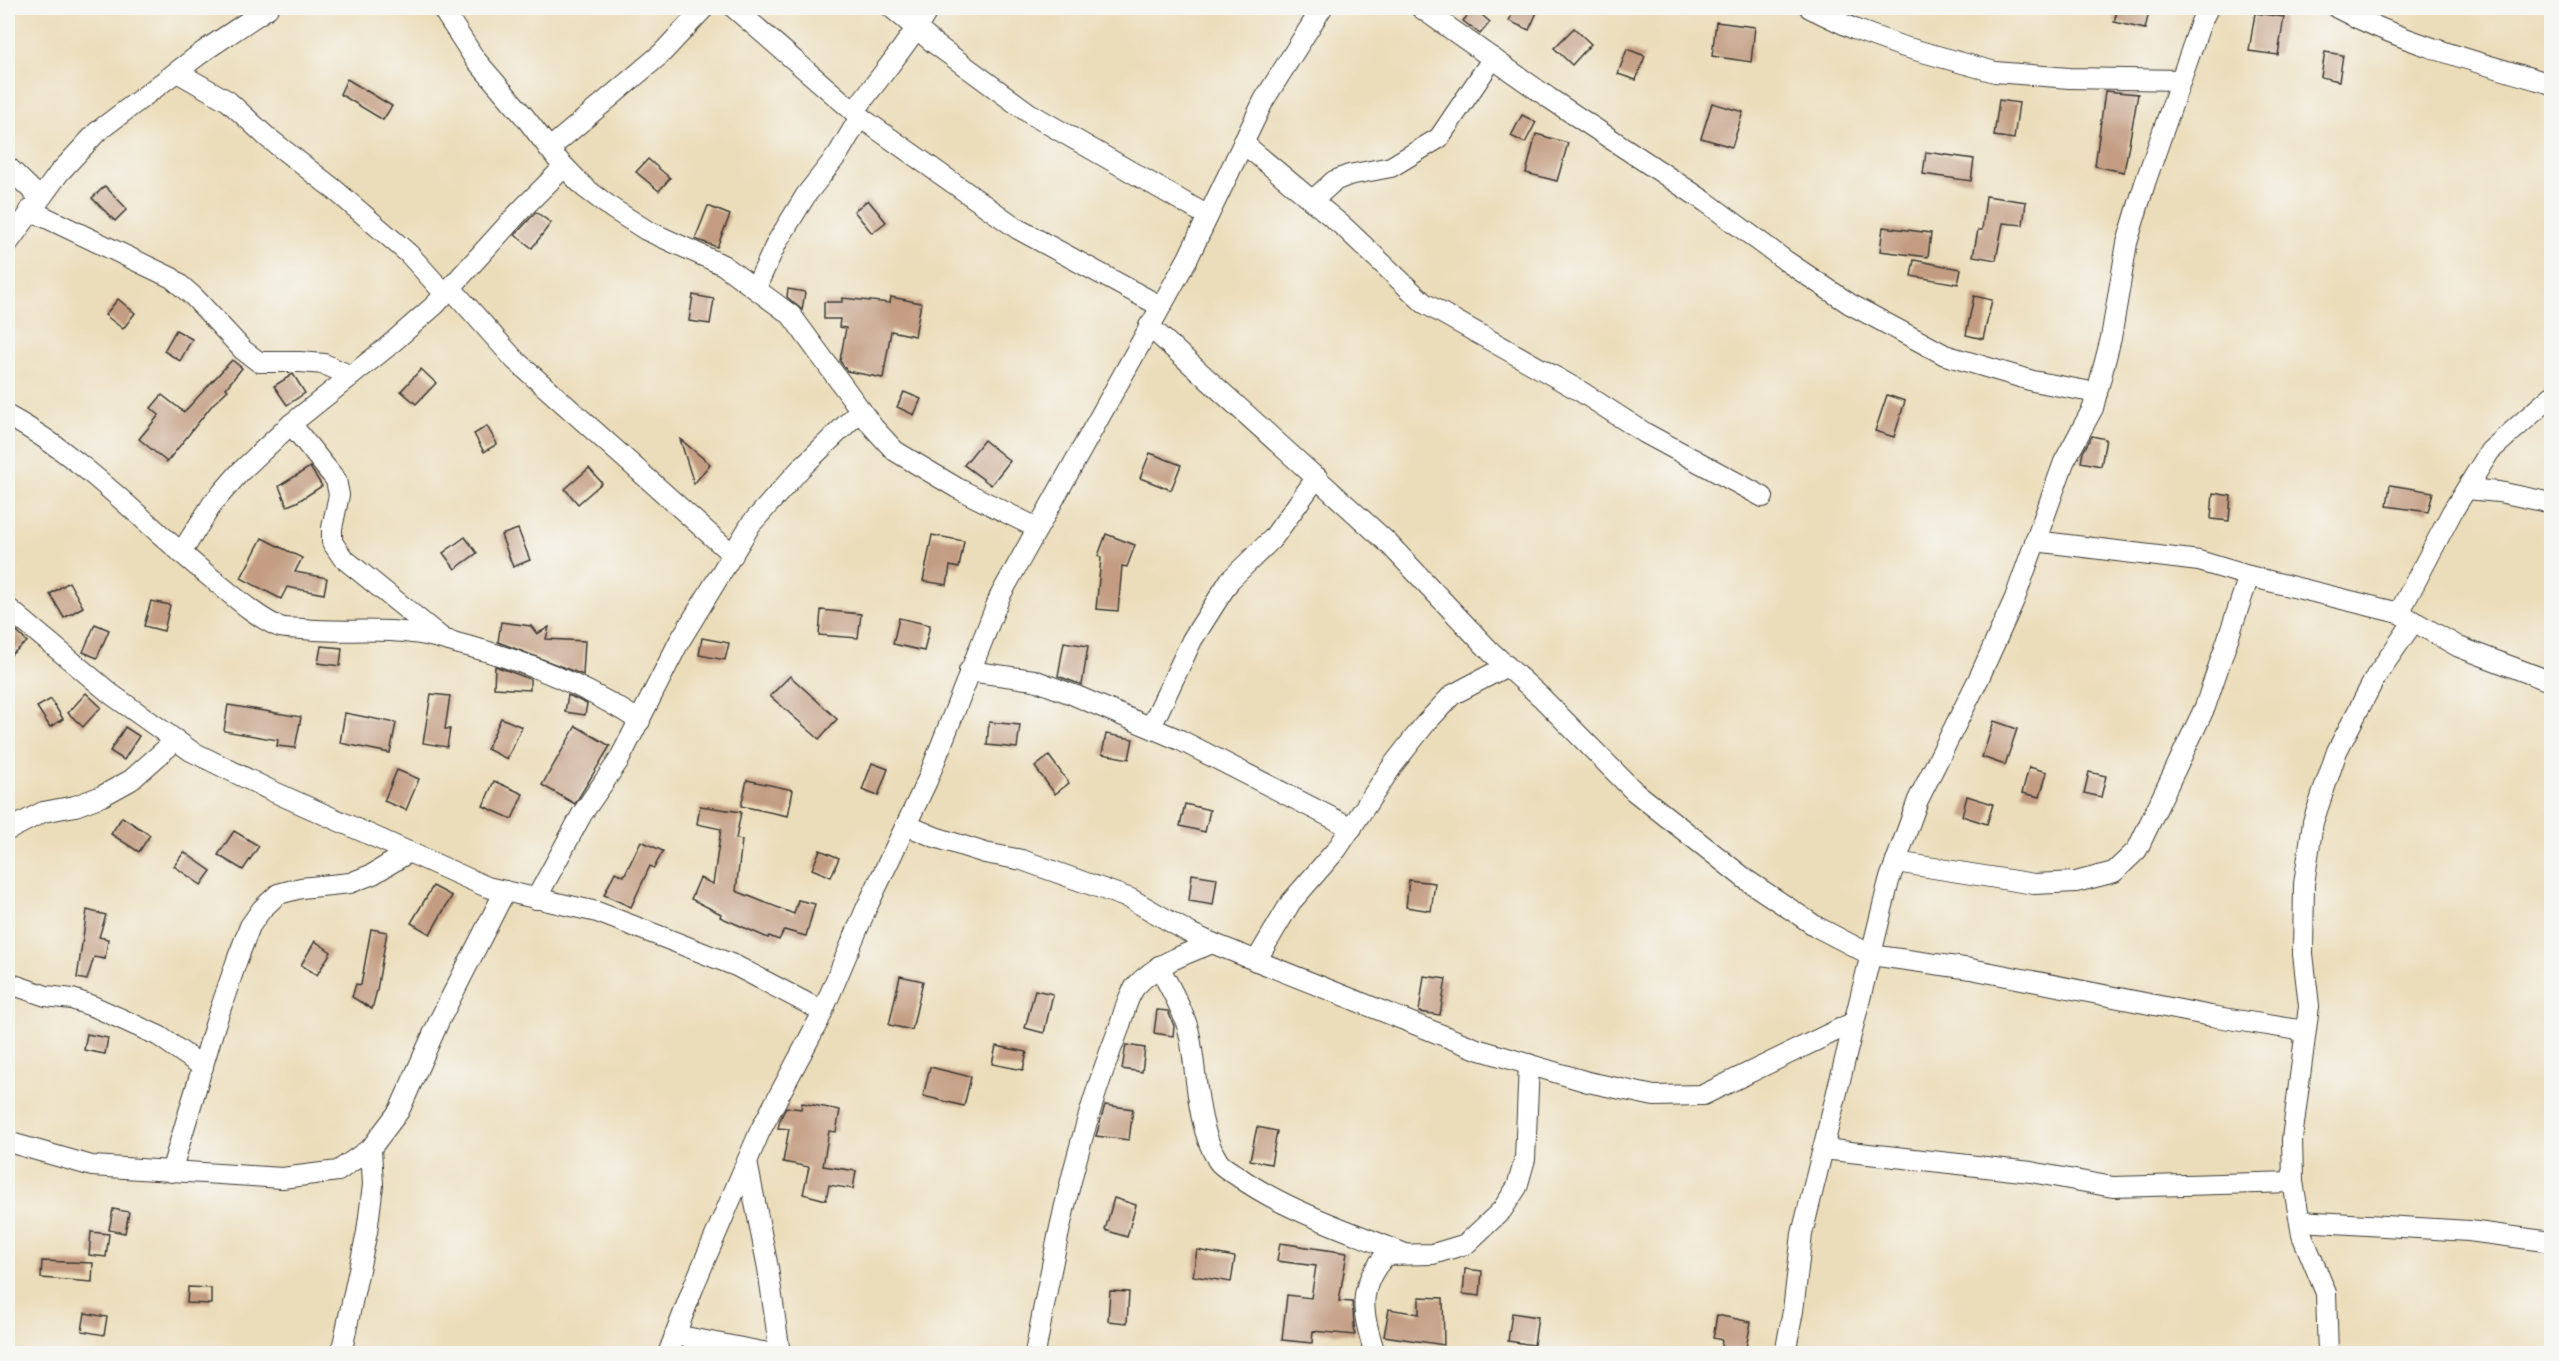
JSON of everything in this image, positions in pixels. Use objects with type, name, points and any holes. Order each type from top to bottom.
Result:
[{"type":"street","points":[[8,243],[35,204],[97,132],[268,8]]},
{"type":"street","points":[[442,8],[475,59],[585,188],[646,230],[723,265],[756,287],[791,315],[861,410],[896,451],[957,488],[1038,528]]},
{"type":"street","points":[[549,148],[661,54],[704,8]]},
{"type":"street","points":[[734,8],[857,114],[1018,229],[1160,306]]},
{"type":"street","points":[[892,8],[1029,113],[1208,216]]},
{"type":"street","points":[[756,287],[777,242],[806,195],[838,154],[857,114],[917,29],[928,8]]},
{"type":"street","points":[[668,1353],[760,1131],[822,1011],[866,909],[927,781],[1000,596],[1188,258],[1264,100],[1322,8]]},
{"type":"street","points":[[1421,8],[1706,202],[1786,261],[1850,304],[1945,355],[2033,381],[2097,393]]},
{"type":"street","points":[[1810,8],[1854,29],[1901,46],[1995,72],[2069,78],[2181,80]]},
{"type":"street","points":[[1785,1353],[1793,1311],[1802,1234],[1896,862],[1918,800],[1979,678],[2015,598],[2064,462],[2093,408],[2111,338],[2127,243],[2181,80],[2208,8]]},
{"type":"street","points":[[2337,8],[2368,24],[2469,60],[2552,84]]},
{"type":"street","points":[[1312,201],[1334,181],[1349,175],[1391,167],[1439,138],[1493,58]]},
{"type":"street","points":[[177,72],[228,101],[267,137],[385,233],[448,291],[515,360],[733,555]]},
{"type":"street","points":[[1243,143],[1346,228],[1425,303],[1580,391],[1645,433],[1763,497]]},
{"type":"street","points":[[181,553],[213,503],[240,472],[291,423],[386,348],[448,291],[564,166]]},
{"type":"street","points":[[8,167],[35,204],[172,278],[194,297],[243,350],[259,362],[324,364],[351,376]]},
{"type":"street","points":[[1149,326],[1388,543],[1507,666],[1634,791],[1748,881],[1817,927],[1871,955],[1971,969],[2211,1016],[2305,1030]]},
{"type":"street","points":[[2328,1353],[2326,1293],[2302,1235],[2293,1182],[2292,1139],[2308,1006],[2304,954],[2304,884],[2313,822],[2337,751],[2407,617],[2467,489],[2490,451],[2552,396]]},
{"type":"street","points":[[536,899],[582,814],[619,760],[680,642],[751,524],[802,467],[861,410]]},
{"type":"street","points":[[8,416],[48,439],[79,462],[181,553],[244,605],[280,627],[321,631],[366,630],[414,633],[445,640],[511,658],[616,705],[640,722]]},
{"type":"street","points":[[291,423],[336,480],[339,495],[332,528],[332,542],[343,558],[445,640]]},
{"type":"street","points":[[1151,727],[1192,640],[1230,580],[1273,538],[1317,477]]},
{"type":"street","points":[[2467,489],[2499,492],[2552,503]]},
{"type":"street","points":[[2035,541],[2199,561],[2407,617],[2459,646],[2552,682]]},
{"type":"street","points":[[1896,862],[2034,884],[2076,882],[2114,872],[2137,850],[2205,707],[2249,576]]},
{"type":"street","points":[[8,608],[111,694],[191,751],[272,791],[487,887],[597,912],[736,966],[822,1011]]},
{"type":"street","points":[[1256,961],[1291,902],[1352,828],[1393,765],[1452,695],[1507,666]]},
{"type":"street","points":[[969,671],[1034,680],[1151,727],[1352,828]]},
{"type":"street","points":[[8,830],[43,812],[75,806],[102,796],[131,780],[176,740]]},
{"type":"street","points":[[906,825],[985,853],[1022,860],[1131,899],[1212,943],[1477,1049],[1588,1082],[1654,1096],[1703,1095],[1854,1022]]},
{"type":"street","points":[[171,1172],[215,1025],[249,926],[278,894],[301,888],[350,883],[373,874],[409,852]]},
{"type":"street","points":[[8,1142],[92,1166],[282,1178],[338,1172],[371,1148],[399,1111],[439,1021],[505,891]]},
{"type":"street","points":[[1035,1353],[1079,1148],[1102,1071],[1135,986],[1159,966],[1212,943]]},
{"type":"street","points":[[1159,966],[1179,1005],[1189,1035],[1210,1144],[1220,1163],[1253,1187],[1405,1254]]},
{"type":"street","points":[[8,983],[46,996],[72,999],[95,1007],[159,1036],[203,1067]]},
{"type":"street","points":[[1375,1353],[1363,1315],[1366,1290],[1373,1268],[1386,1255],[1433,1254],[1466,1244],[1502,1210],[1517,1187],[1525,1159],[1529,1064]]},
{"type":"street","points":[[341,1353],[367,1232],[373,1185],[371,1148]]},
{"type":"street","points":[[1823,1149],[2031,1172],[2113,1187],[2293,1182]]},
{"type":"street","points":[[747,1162],[768,1269],[780,1353]]},
{"type":"street","points":[[2300,1221],[2469,1231],[2552,1242]]},
{"type":"street","points":[[675,1335],[773,1353]]},
{"type":"building","points":[[1474,8],[1490,22],[1480,34],[1463,21]]},
{"type":"building","points":[[1515,8],[1539,8],[1529,30],[1509,21]]},
{"type":"building","points":[[2118,8],[2150,8],[2145,29],[2114,22]]},
{"type":"building","points":[[2255,13],[2284,17],[2278,55],[2249,51]]},
{"type":"building","points":[[1716,22],[1755,27],[1751,62],[1712,56]]},
{"type":"building","points":[[1574,28],[1591,44],[1572,65],[1554,48]]},
{"type":"building","points":[[1627,49],[1645,56],[1636,80],[1618,74]]},
{"type":"building","points":[[2325,52],[2343,55],[2339,81],[2321,77]]},
{"type":"building","points":[[347,79],[392,106],[383,120],[340,94]]},
{"type":"building","points":[[2105,91],[2138,94],[2124,172],[2095,166]]},
{"type":"building","points":[[1999,100],[2019,103],[2014,139],[1994,136]]},
{"type":"building","points":[[1712,103],[1743,112],[1732,147],[1701,138]]},
{"type":"building","points":[[1522,115],[1536,122],[1525,143],[1511,136]]},
{"type":"building","points":[[1536,134],[1568,143],[1557,181],[1526,173]]},
{"type":"building","points":[[1926,152],[1974,159],[1971,181],[1923,174]]},
{"type":"building","points":[[648,159],[670,178],[659,191],[636,172]]},
{"type":"building","points":[[105,186],[127,209],[115,221],[92,198]]},
{"type":"building","points":[[1986,196],[2026,202],[2023,225],[2003,223],[1996,260],[1973,256],[1978,230],[1982,230]]},
{"type":"building","points":[[868,200],[886,222],[872,233],[854,211]]},
{"type":"building","points":[[708,206],[730,215],[717,247],[695,239]]},
{"type":"building","points":[[536,212],[551,223],[532,248],[515,235]]},
{"type":"building","points":[[1883,227],[1931,233],[1928,257],[1880,251]]},
{"type":"building","points":[[1914,260],[1961,269],[1958,284],[1911,276]]},
{"type":"building","points":[[788,289],[805,292],[802,310],[787,297]]},
{"type":"building","points":[[693,295],[714,299],[710,324],[689,321]]},
{"type":"building","points":[[1974,296],[1992,300],[1983,339],[1966,335]]},
{"type":"building","points":[[891,297],[921,303],[915,336],[891,331],[883,378],[847,371],[840,361],[846,328],[839,327],[840,319],[824,319],[824,302],[842,302],[842,298],[890,303]]},
{"type":"building","points":[[118,299],[135,313],[123,329],[105,315]]},
{"type":"building","points":[[176,330],[192,339],[180,361],[164,351]]},
{"type":"building","points":[[232,360],[242,368],[226,388],[228,390],[213,404],[167,462],[139,439],[159,415],[151,408],[162,395],[184,412]]},
{"type":"building","points":[[421,369],[436,383],[416,404],[401,391]]},
{"type":"building","points":[[293,374],[305,393],[287,405],[274,386]]},
{"type":"building","points":[[904,392],[921,399],[914,415],[897,407]]},
{"type":"building","points":[[1887,395],[1905,401],[1894,437],[1875,431]]},
{"type":"building","points":[[487,426],[497,444],[484,452],[474,434]]},
{"type":"building","points":[[2092,436],[2106,439],[2101,466],[2081,462],[2083,452]]},
{"type":"building","points":[[680,439],[710,464],[694,484]]},
{"type":"building","points":[[984,440],[1010,461],[991,485],[964,465]]},
{"type":"building","points":[[1150,453],[1181,465],[1171,490],[1140,478]]},
{"type":"building","points":[[310,467],[322,486],[287,506],[279,486]]},
{"type":"building","points":[[589,468],[602,483],[578,504],[565,489]]},
{"type":"building","points":[[2390,485],[2433,492],[2428,512],[2387,506]]},
{"type":"building","points":[[2213,493],[2231,496],[2229,521],[2211,519]]},
{"type":"building","points":[[518,529],[530,560],[513,567],[501,535]]},
{"type":"building","points":[[1106,534],[1135,545],[1127,567],[1122,566],[1118,611],[1096,609],[1101,558],[1098,556]]},
{"type":"building","points":[[932,535],[964,541],[959,568],[950,566],[947,585],[923,581]]},
{"type":"building","points":[[465,537],[477,553],[455,569],[443,553]]},
{"type":"building","points":[[262,538],[302,558],[295,572],[327,578],[324,594],[287,587],[281,599],[241,578]]},
{"type":"building","points":[[69,582],[83,607],[64,618],[50,594]]},
{"type":"building","points":[[151,601],[170,605],[164,631],[144,626]]},
{"type":"building","points":[[821,610],[861,614],[858,638],[819,635]]},
{"type":"building","points":[[899,618],[930,625],[924,651],[893,644]]},
{"type":"building","points":[[501,622],[531,626],[537,634],[549,627],[546,639],[585,641],[583,675],[498,642]]},
{"type":"building","points":[[8,623],[27,642],[8,657]]},
{"type":"building","points":[[95,624],[109,630],[97,658],[83,652]]},
{"type":"building","points":[[702,638],[729,643],[725,660],[699,655]]},
{"type":"building","points":[[1064,642],[1088,646],[1082,685],[1058,676]]},
{"type":"building","points":[[321,646],[342,648],[340,666],[318,663]]},
{"type":"building","points":[[495,666],[530,679],[530,690],[494,688]]},
{"type":"building","points":[[790,676],[837,719],[819,739],[770,696]]},
{"type":"building","points":[[86,693],[101,707],[83,727],[68,713]]},
{"type":"building","points":[[431,694],[450,696],[445,729],[450,729],[447,747],[423,743]]},
{"type":"building","points":[[568,695],[587,704],[585,715],[565,712]]},
{"type":"building","points":[[51,699],[63,719],[50,727],[37,707]]},
{"type":"building","points":[[228,705],[301,717],[295,748],[277,746],[278,740],[224,731]]},
{"type":"building","points":[[345,713],[396,723],[390,753],[340,743]]},
{"type":"building","points":[[501,718],[522,727],[507,759],[487,749]]},
{"type":"building","points":[[1994,721],[2017,729],[2005,765],[1982,757]]},
{"type":"building","points":[[989,722],[1020,725],[1017,748],[987,745]]},
{"type":"building","points":[[576,726],[610,746],[575,804],[542,785]]},
{"type":"building","points":[[125,727],[139,736],[124,760],[110,751]]},
{"type":"building","points":[[1106,734],[1133,739],[1129,759],[1102,754]]},
{"type":"building","points":[[1049,756],[1069,783],[1055,794],[1035,767]]},
{"type":"building","points":[[872,763],[888,769],[878,796],[862,790]]},
{"type":"building","points":[[2029,767],[2047,772],[2040,797],[2022,793]]},
{"type":"building","points":[[397,770],[419,779],[406,810],[384,801]]},
{"type":"building","points":[[2089,772],[2106,776],[2101,797],[2084,793]]},
{"type":"building","points":[[747,780],[793,790],[788,816],[741,806]]},
{"type":"building","points":[[494,781],[523,794],[512,819],[483,806]]},
{"type":"building","points":[[1967,796],[1993,804],[1987,824],[1962,816]]},
{"type":"building","points":[[1185,804],[1210,810],[1205,832],[1180,826]]},
{"type":"building","points":[[700,806],[741,812],[736,839],[742,840],[736,891],[794,914],[798,900],[815,904],[806,936],[784,930],[779,940],[769,936],[768,938],[720,917],[721,914],[691,899],[700,878],[713,884],[721,829],[697,824]]},
{"type":"building","points":[[122,817],[150,835],[139,852],[111,834]]},
{"type":"building","points":[[234,831],[259,846],[243,870],[218,855]]},
{"type":"building","points":[[641,841],[663,851],[654,868],[650,866],[631,907],[604,895],[615,872],[624,876]]},
{"type":"building","points":[[820,850],[839,858],[831,877],[812,869]]},
{"type":"building","points":[[184,852],[211,871],[201,885],[174,866]]},
{"type":"building","points":[[1192,874],[1217,878],[1213,905],[1189,901]]},
{"type":"building","points":[[1409,880],[1435,883],[1431,911],[1406,907]]},
{"type":"building","points":[[433,886],[452,896],[430,934],[411,923]]},
{"type":"building","points":[[87,910],[106,915],[99,937],[108,939],[105,959],[94,957],[87,980],[77,978]]},
{"type":"building","points":[[371,929],[387,932],[372,1009],[352,997],[356,984],[361,985]]},
{"type":"building","points":[[315,941],[331,952],[317,975],[301,965]]},
{"type":"building","points":[[900,976],[923,981],[912,1030],[889,1025]]},
{"type":"building","points":[[1424,976],[1446,979],[1440,1015],[1419,1012]]},
{"type":"building","points":[[1035,990],[1053,994],[1044,1033],[1025,1028]]},
{"type":"building","points":[[1157,1010],[1168,1011],[1174,1026],[1173,1036],[1154,1033]]},
{"type":"building","points":[[87,1034],[108,1038],[105,1054],[84,1050]]},
{"type":"building","points":[[1126,1045],[1145,1048],[1142,1072],[1122,1069]]},
{"type":"building","points":[[996,1046],[1027,1052],[1023,1070],[992,1064]]},
{"type":"building","points":[[930,1067],[971,1077],[964,1106],[923,1096]]},
{"type":"building","points":[[802,1103],[840,1110],[836,1132],[829,1131],[823,1166],[856,1171],[853,1189],[829,1185],[826,1200],[803,1194],[809,1167],[783,1162],[789,1129],[778,1128],[780,1120],[786,1107],[801,1109]]},
{"type":"building","points":[[1105,1105],[1133,1109],[1129,1140],[1096,1136]]},
{"type":"building","points":[[1257,1127],[1277,1131],[1271,1164],[1250,1160]]},
{"type":"building","points":[[1114,1198],[1136,1205],[1127,1237],[1105,1230]]},
{"type":"building","points":[[113,1209],[129,1212],[125,1233],[109,1230]]},
{"type":"building","points":[[91,1232],[109,1234],[106,1257],[89,1255]]},
{"type":"building","points":[[1280,1243],[1347,1253],[1339,1301],[1352,1302],[1355,1335],[1313,1331],[1312,1343],[1282,1340],[1287,1295],[1311,1298],[1316,1266],[1277,1261]]},
{"type":"building","points":[[1197,1250],[1235,1257],[1231,1282],[1193,1276]]},
{"type":"building","points":[[42,1261],[93,1263],[92,1282],[41,1278]]},
{"type":"building","points":[[1465,1269],[1482,1271],[1480,1296],[1463,1294]]},
{"type":"building","points":[[188,1287],[211,1288],[211,1304],[187,1303]]},
{"type":"building","points":[[1110,1291],[1129,1292],[1127,1323],[1108,1321]]},
{"type":"building","points":[[1419,1297],[1443,1298],[1444,1345],[1384,1336],[1389,1309],[1419,1314]]},
{"type":"building","points":[[85,1313],[107,1317],[104,1335],[82,1331]]},
{"type":"building","points":[[1512,1313],[1538,1317],[1534,1345],[1508,1341]]},
{"type":"building","points":[[1717,1315],[1751,1322],[1745,1353],[1720,1353],[1722,1340],[1713,1338]]}]
